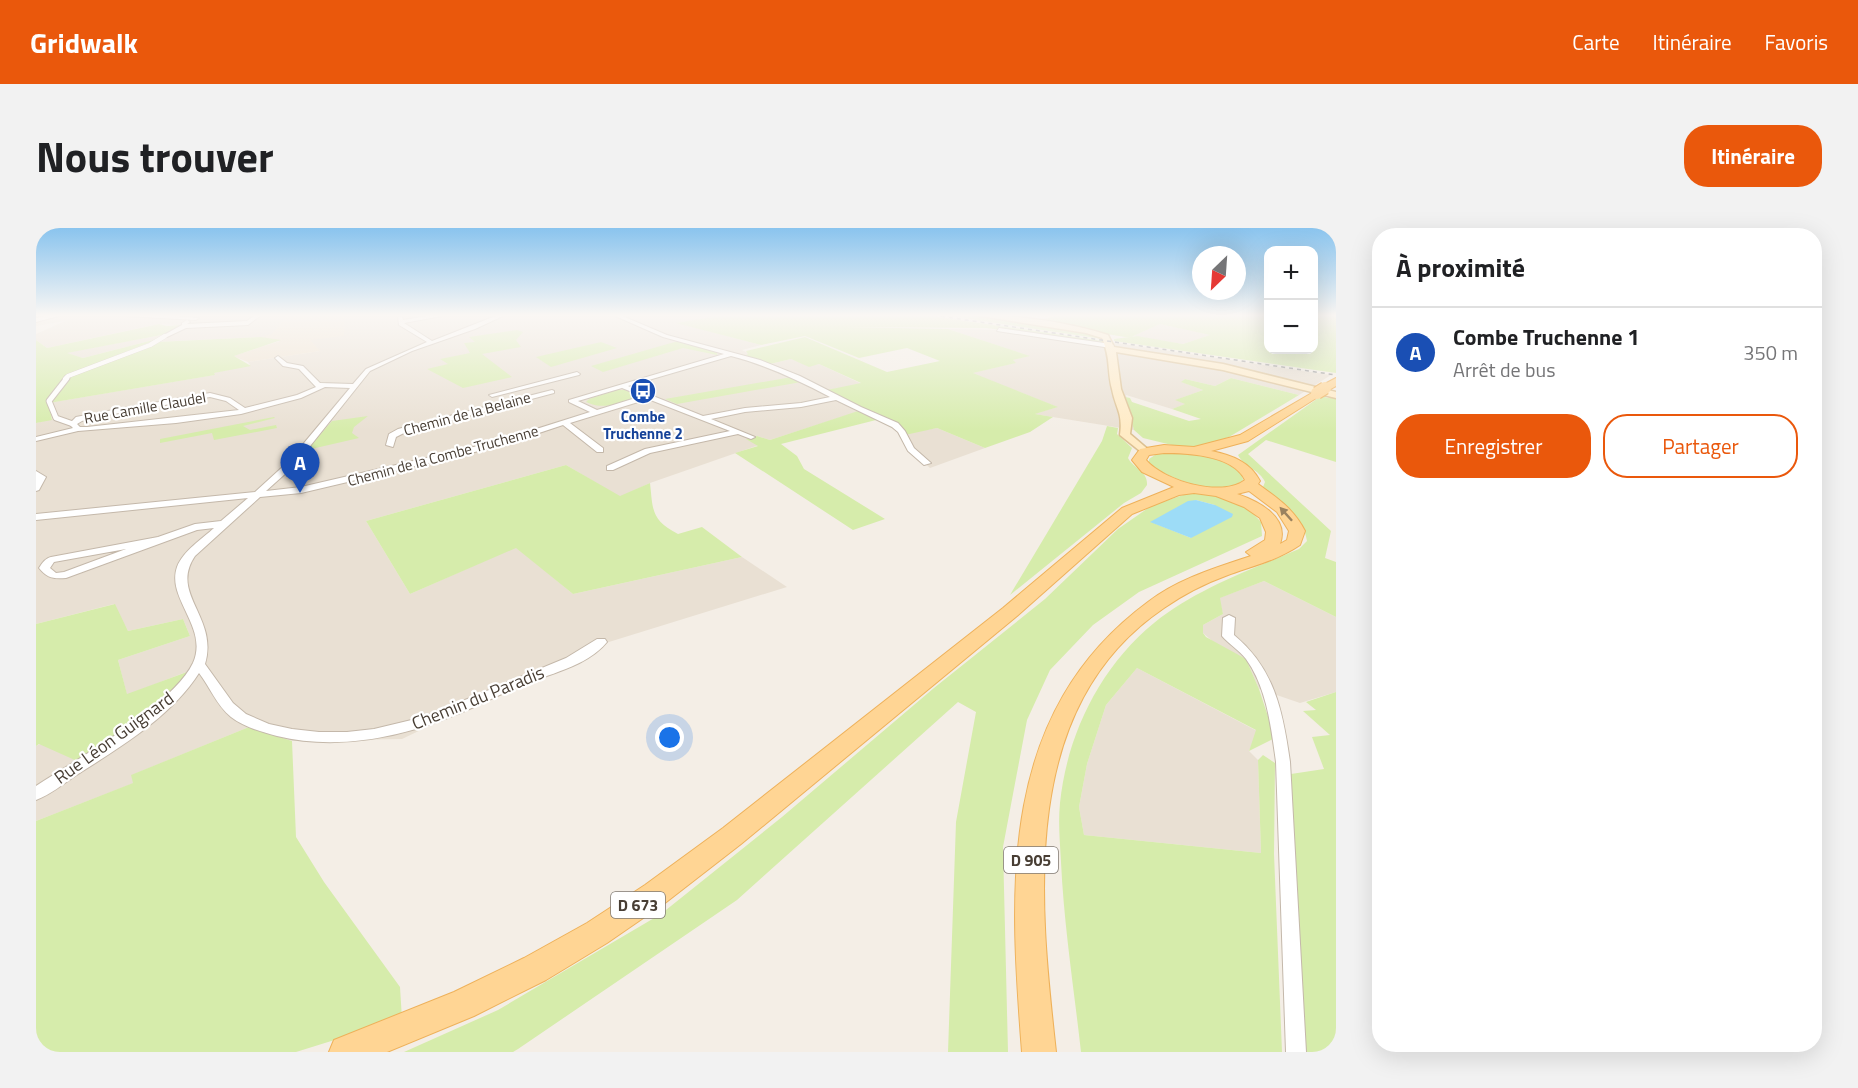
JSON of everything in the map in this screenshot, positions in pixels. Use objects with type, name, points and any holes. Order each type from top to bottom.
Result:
[{"type":"main road","points":[[1111,353],[1114,381],[1127,418],[1125,435],[1144,452]]},
{"type":"main road","points":[[1154,353],[1230,368],[1336,394]]},
{"type":"main road","points":[[1126,425],[1137,438],[1171,448],[1192,450],[1215,448],[1244,438],[1336,381]]},
{"type":"main road","points":[[1235,464],[1232,453],[1244,438]]},
{"type":"main road","points":[[1171,448],[1144,452],[1140,457],[1140,463],[1152,473],[1171,482],[1196,488],[1233,490],[1250,485],[1252,477],[1235,464],[1192,450]]},
{"type":"main road","name":"D 673","points":[[346,1052],[422,1023],[501,987],[567,951],[655,894],[732,836],[992,626],[1127,512],[1156,486],[1152,473]]},
{"type":"main road","name":"D 905","points":[[1039,1052],[1031,971],[1031,851],[1040,776],[1050,742],[1064,707],[1082,678],[1100,653],[1121,632],[1156,605],[1231,568],[1284,550],[1294,542],[1297,531],[1292,519],[1250,485]]},
{"type":"main road","name":"D 673","points":[[1127,512],[1176,491],[1196,488]]},
{"type":"main road","name":"D 905","points":[[1212,490],[1253,506],[1267,516],[1275,529],[1273,542],[1237,561],[1231,568]]},
{"type":"street","points":[[76,426],[56,418],[49,401],[62,381],[76,371],[126,353]]},
{"type":"street","name":"Rue Léon Guignard","points":[[36,794],[152,715],[181,688],[199,664],[204,643],[201,625],[181,588],[180,568],[191,554],[292,463],[365,373],[404,353]]},
{"type":"street","points":[[571,401],[730,353]]},
{"type":"street","points":[[733,353],[790,374],[895,425],[902,431],[911,449],[927,462]]},
{"type":"street","points":[[278,358],[285,365],[301,368],[322,386],[355,386]]},
{"type":"street","points":[[510,402],[494,394],[576,374]]},
{"type":"street","points":[[537,384],[597,412]]},
{"type":"street","name":"Rue Camille Claudel","points":[[243,410],[237,403],[218,395],[210,395],[91,416],[79,419],[76,426],[196,417],[243,410],[294,399],[322,386]]},
{"type":"street","points":[[622,386],[751,437]]},
{"type":"street","name":"Chemin de la Belaine","points":[[390,445],[391,437],[398,432],[552,392]]},
{"type":"street","name":"Chemin de la Combe Truchenne","points":[[36,517],[256,496],[339,483],[497,444],[649,396]]},
{"type":"street","points":[[702,418],[836,398]]},
{"type":"street","points":[[565,423],[600,450]]},
{"type":"street","points":[[36,440],[76,426]]},
{"type":"street","points":[[612,463],[658,449],[738,432]]},
{"type":"street","points":[[36,474],[42,477],[36,488]]},
{"type":"street","points":[[165,539],[51,560],[44,568],[54,576],[66,575],[165,539],[200,526],[225,524]]},
{"type":"street","points":[[1229,618],[1228,636],[1251,657],[1273,702],[1279,727],[1296,1052]]},
{"type":"street","name":"Chemin du Paradis","points":[[199,664],[209,674],[226,704],[241,716],[283,732],[316,737],[336,737],[393,730],[437,717],[565,663],[601,642]]},
{"type":"shaded area","points":[[67,353],[101,353],[83,358]]},
{"type":"shaded area","points":[[241,353],[304,353],[248,362],[233,356]]},
{"type":"shaded area","points":[[304,353],[749,353],[770,364],[791,359],[809,366],[819,364],[862,384],[828,391],[863,410],[770,440],[757,436],[747,439],[759,445],[650,483],[620,497],[566,465],[366,521],[410,594],[516,547],[573,594],[742,557],[787,587],[596,646],[402,739],[292,741],[249,727],[132,775],[134,783],[36,821],[36,746],[186,672],[127,695],[118,660],[190,636],[183,619],[128,631],[114,604],[36,624],[36,423],[52,419],[48,403],[214,375],[213,373],[250,365],[248,362]]},
{"type":"shaded area","points":[[1021,353],[1186,353],[1331,375],[1299,395],[1231,378],[1215,386],[1185,379],[1182,382],[1203,390],[1176,400],[1186,404],[1172,409],[1126,395],[1134,430],[1034,414],[1057,407],[972,373],[1015,363],[1012,360],[1029,356]]},
{"type":"shaded area","points":[[937,428],[985,448],[930,468],[905,445],[900,434]]},
{"type":"shaded area","points":[[1264,581],[1336,617],[1336,692],[1300,703],[1259,689],[1246,659],[1217,645],[1203,633],[1203,625],[1223,614],[1219,598]]},
{"type":"shaded area","points":[[1137,668],[1257,731],[1249,751],[1258,760],[1261,853],[1084,835],[1079,807],[1087,764],[1106,705]]},
{"type":"green space","points":[[36,353],[68,353],[83,358],[101,353],[121,353],[79,370],[125,353],[241,353],[234,356],[251,366],[214,373],[215,375],[49,403],[52,420],[36,423]]},
{"type":"green space","points":[[468,353],[485,353],[482,354],[512,377],[463,388],[427,369],[448,364],[440,359]]},
{"type":"green space","points":[[551,353],[598,353],[551,367],[536,357]]},
{"type":"green space","points":[[635,353],[665,353],[603,372],[591,366]]},
{"type":"green space","points":[[748,353],[844,353],[887,372],[940,361],[921,353],[1022,353],[1030,356],[1013,360],[1016,363],[973,373],[1058,407],[1035,414],[1053,417],[1030,432],[985,448],[937,428],[905,435],[827,390],[861,383],[819,364],[809,367],[791,359],[770,364],[745,356]]},
{"type":"green space","points":[[848,353],[881,353],[859,358]]},
{"type":"green space","points":[[1200,353],[1318,354],[1336,353],[1336,373]]},
{"type":"green space","points":[[792,377],[801,382],[677,404],[665,399]]},
{"type":"green space","points":[[1231,378],[1299,395],[1229,437],[1202,446],[1176,446],[1143,438],[1134,430],[1125,397],[1130,398],[1132,402],[1189,421],[1201,419],[1172,409],[1185,404],[1175,400],[1203,390],[1181,382],[1185,379],[1215,386]]},
{"type":"green space","points":[[616,390],[625,390],[636,395],[634,398],[610,405],[598,406],[586,402],[589,399]]},
{"type":"green space","points":[[1332,395],[1336,397],[1336,462],[1266,440],[1248,454],[1331,531],[1325,558],[1336,562],[1336,617],[1264,581],[1220,598],[1223,614],[1203,625],[1203,633],[1206,637],[1246,659],[1259,689],[1275,738],[1249,751],[1256,730],[1137,668],[1106,705],[1087,764],[1079,807],[1084,835],[1261,853],[1258,760],[1263,755],[1275,763],[1274,854],[1282,1052],[1081,1052],[1064,910],[1059,825],[1064,778],[1079,728],[1102,681],[1135,641],[1154,623],[1205,590],[1299,549],[1307,541],[1300,522],[1290,510],[1263,487],[1265,482],[1263,478],[1244,463],[1238,455],[1321,396],[1328,398]]},
{"type":"green space","points":[[858,411],[880,419],[781,444],[797,456],[804,469],[885,519],[853,530],[735,453],[758,446],[746,439],[757,436],[770,440]]},
{"type":"green space","points":[[368,416],[354,427],[352,433],[359,438],[307,450],[332,421]]},
{"type":"green space","points":[[274,417],[243,426],[250,430],[276,425],[277,428],[214,440],[212,433],[160,443],[160,439]]},
{"type":"green space","points":[[1107,426],[1118,428],[1117,434],[1132,448],[1128,458],[1143,473],[1147,485],[1141,493],[1124,503],[1010,595],[1102,441]]},
{"type":"green space","points":[[1175,452],[1202,456],[1228,464],[1242,475],[1243,480],[1222,488],[1195,485],[1169,476],[1149,464],[1149,459],[1158,453]]},
{"type":"green space","points":[[566,465],[620,496],[650,483],[655,513],[669,529],[678,534],[702,527],[742,557],[573,594],[516,548],[410,594],[366,521]]},
{"type":"green space","points":[[1204,492],[1246,506],[1261,522],[1262,536],[1139,592],[1093,625],[1050,670],[1027,720],[1003,847],[1008,1052],[948,1052],[956,822],[976,712],[958,702],[737,900],[518,1049],[513,1052],[404,1052],[498,1010],[661,914],[1045,599],[1118,529],[1151,506],[1189,493]],"holes":[[[1196,500],[1215,505],[1191,538],[1151,522]]]},
{"type":"green space","points":[[115,604],[128,631],[183,619],[190,636],[118,660],[127,694],[187,672],[177,686],[152,710],[77,761],[39,744],[36,746],[36,624]]},
{"type":"green space","points":[[1336,692],[1336,1052],[1304,1052],[1291,774],[1324,769],[1312,737],[1330,735],[1303,711],[1316,710],[1306,702]]},
{"type":"green space","points":[[249,727],[292,741],[296,837],[324,882],[400,987],[402,1019],[296,1052],[36,1052],[36,821],[133,783],[131,775]]},
{"type":"water","points":[[1196,500],[1215,505],[1233,514],[1232,517],[1191,538],[1150,522],[1188,501]]},
{"type":"railway","points":[[1191,353],[1336,375]]},
{"type":"place","name":"Combe Truchenne 2","points":[[643,391]]},
{"type":"place","name":"Combe Truchenne 1","points":[[300,493]]}]
